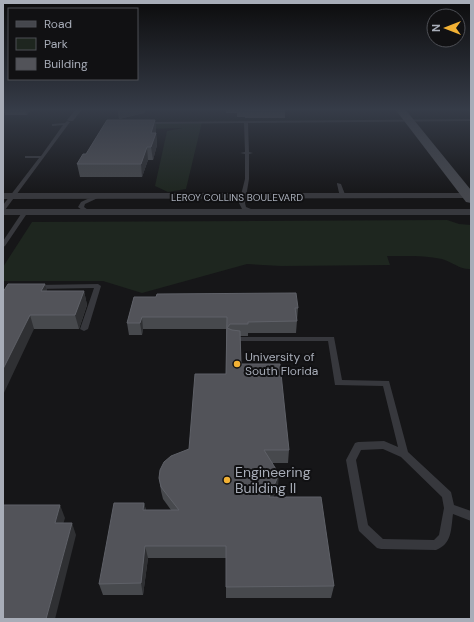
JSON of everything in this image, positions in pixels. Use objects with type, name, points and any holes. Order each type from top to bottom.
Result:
[{"type":"street","points":[[423,138],[470,197]]},
{"type":"street","name":"LEROY COLLINS BOULEVARD","points":[[8,196],[470,197]]},
{"type":"street","name":"LEROY COLLINS BOULEVARD","points":[[3,212],[471,212]]},
{"type":"lane","points":[[3,209],[8,196],[42,157],[56,138]]},
{"type":"lane","points":[[247,138],[247,179],[242,197],[242,203],[244,208],[254,213]]},
{"type":"lane","points":[[27,157],[42,157]]},
{"type":"lane","points":[[339,184],[343,197]]},
{"type":"lane","points":[[89,212],[80,207],[83,203],[98,196]]},
{"type":"lane","points":[[3,245],[25,212]]},
{"type":"lane","points":[[27,287],[98,286],[84,329]]},
{"type":"lane","points":[[233,339],[330,339],[338,383],[386,383],[404,454]]},
{"type":"lane","points":[[370,443],[384,445],[404,454],[447,495],[449,508],[444,538],[436,545],[381,544],[363,527],[351,460],[358,446],[370,443]]},
{"type":"lane","points":[[449,508],[471,516]]},
{"type":"green space","points":[[165,138],[198,138],[186,189],[168,192],[155,186]]},
{"type":"green space","points":[[447,220],[459,224],[471,225],[471,269],[460,267],[442,259],[414,256],[387,256],[390,265],[281,266],[247,264],[142,293],[103,281],[3,281],[3,267],[32,222]]},
{"type":"building","points":[[96,138],[154,138],[151,147],[147,147],[141,164],[77,164],[83,154],[86,154]]},
{"type":"building","points":[[8,284],[45,284],[41,291],[84,291],[75,315],[30,315],[3,369],[3,292]]},
{"type":"building","name":"Engineering Building II","points":[[296,293],[298,308],[295,308],[297,321],[248,322],[248,324],[230,324],[227,328],[240,331],[241,364],[280,364],[289,450],[264,450],[279,474],[269,497],[321,497],[334,586],[226,587],[226,546],[145,546],[141,583],[99,584],[114,503],[144,503],[143,510],[179,510],[161,487],[159,478],[160,470],[164,462],[171,456],[189,449],[195,374],[226,374],[227,317],[142,317],[140,323],[127,323],[134,297],[156,297],[157,294]]},
{"type":"building","points":[[3,505],[60,505],[55,523],[72,523],[46,619],[3,619]]},
{"type":"place","name":"University of South Florida","points":[[237,364]]},
{"type":"place","name":"Engineering Building II","points":[[227,480]]}]
